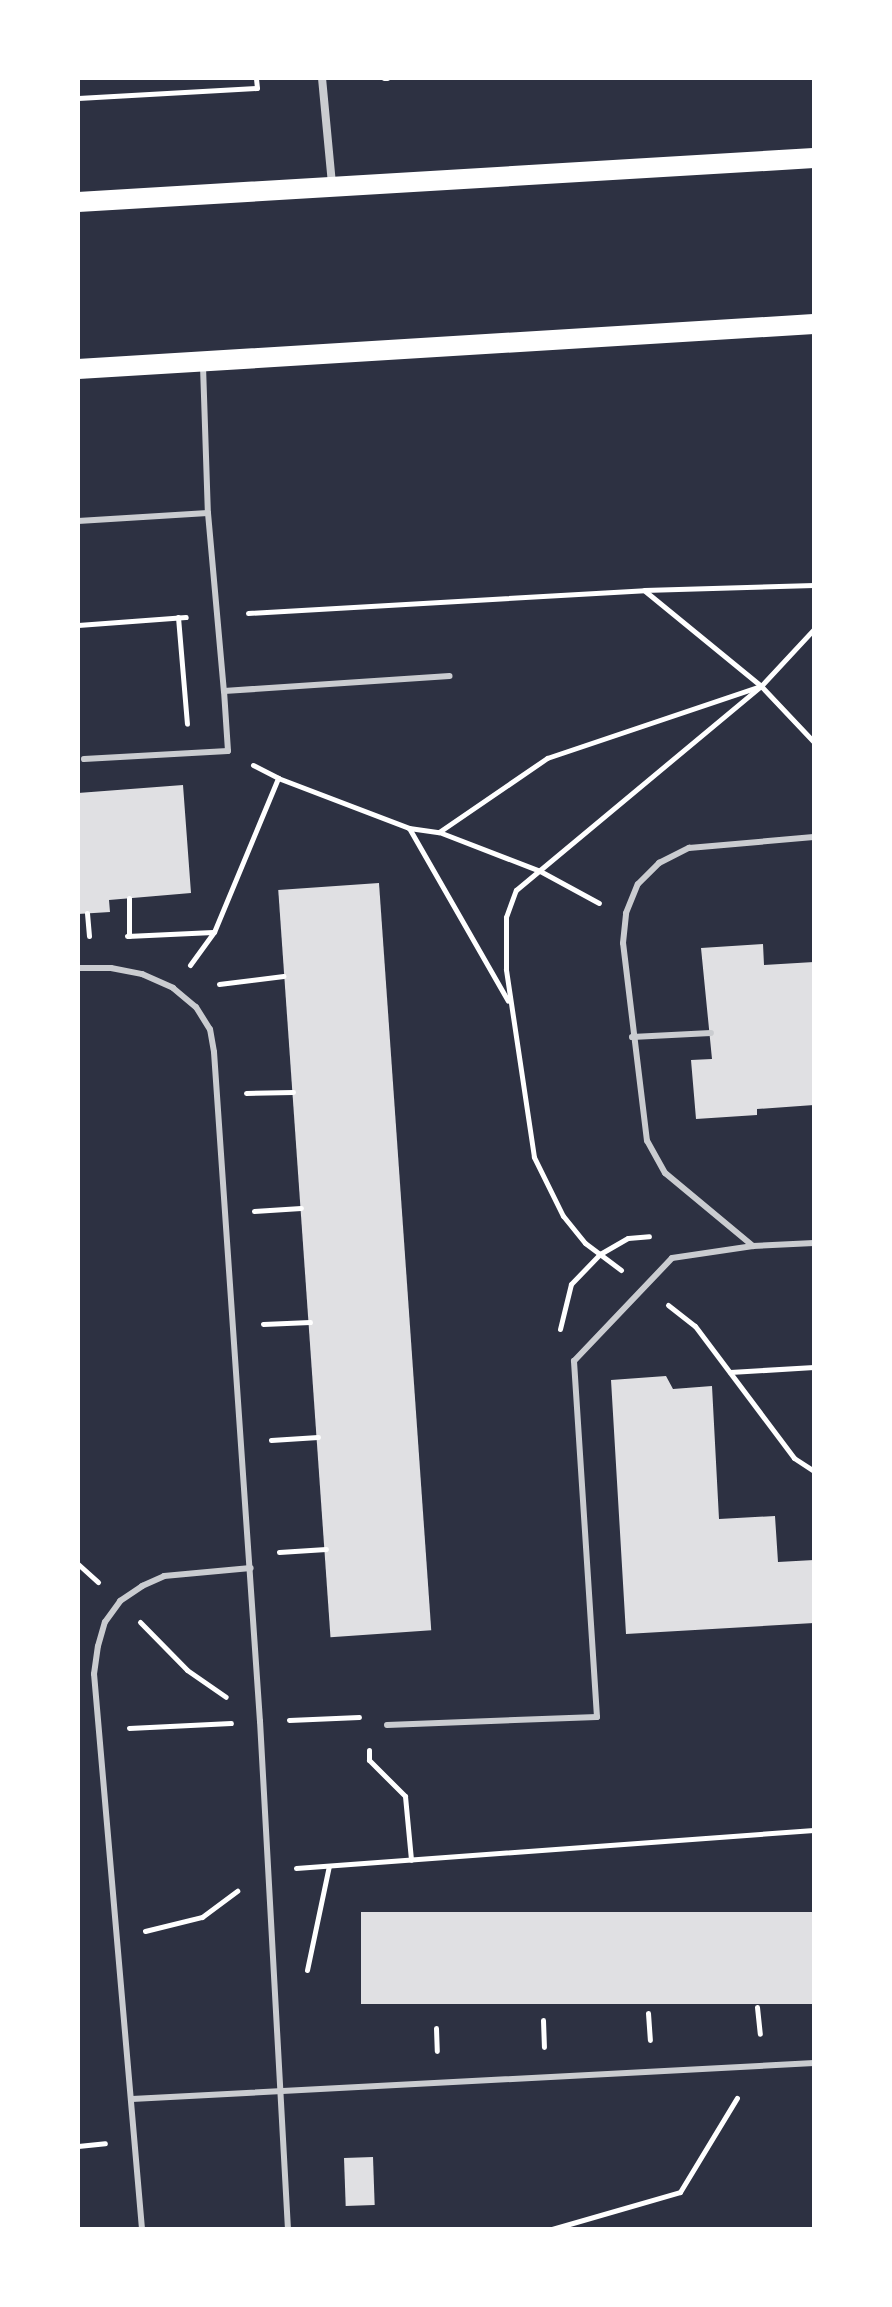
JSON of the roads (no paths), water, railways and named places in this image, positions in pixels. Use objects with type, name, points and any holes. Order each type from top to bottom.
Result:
[{"type":"main road","points":[[78,202],[332,184],[814,158]]},
{"type":"main road","points":[[78,369],[814,324]]},
{"type":"street","points":[[322,78],[332,184]]},
{"type":"lane","points":[[84,759],[228,751],[208,513],[203,361]]},
{"type":"lane","points":[[78,521],[208,513]]},
{"type":"lane","points":[[224,691],[450,676]]},
{"type":"lane","points":[[753,1246],[665,1173],[647,1141],[623,943],[626,913],[638,884],[659,863],[689,848],[814,837]]},
{"type":"lane","points":[[78,968],[111,968],[142,974],[173,988],[196,1007],[210,1029],[251,1568],[288,2229]]},
{"type":"lane","points":[[632,1037],[711,1033]]},
{"type":"lane","points":[[387,1725],[597,1717],[574,1361],[672,1258],[753,1246],[814,1243]]},
{"type":"lane","points":[[142,2229],[98,1730],[94,1674],[98,1646],[105,1622],[120,1601],[142,1586],[164,1576],[251,1568]]},
{"type":"lane","points":[[132,2099],[814,2063]]}]
